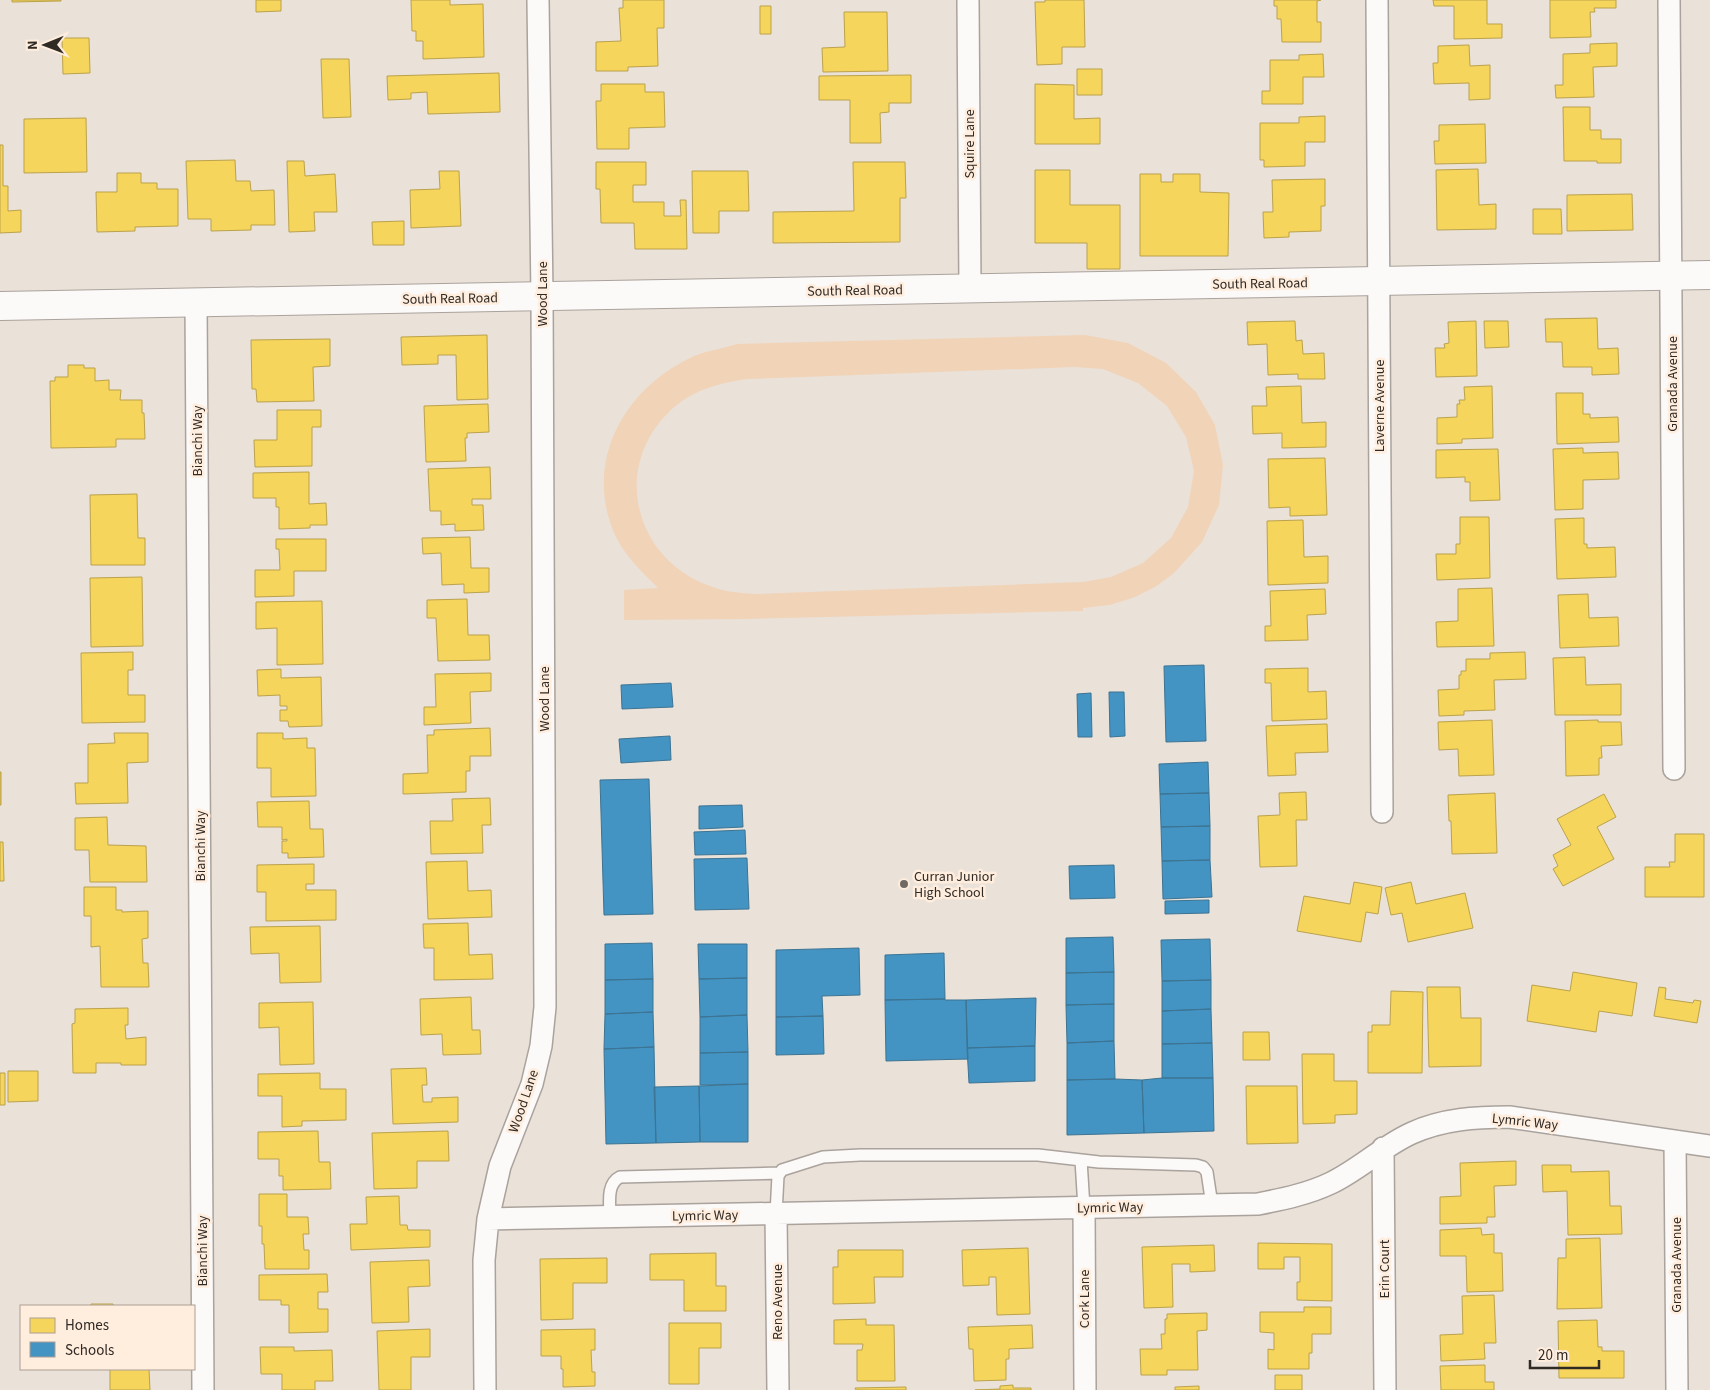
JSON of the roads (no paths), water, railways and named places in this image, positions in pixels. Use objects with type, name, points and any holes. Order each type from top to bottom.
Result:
[{"type":"street","name":"Wood Lane","points":[[485,1390],[484,1260],[488,1219],[500,1166],[532,1084],[541,1046],[546,1007],[542,296],[538,0]]},
{"type":"street","name":"Squire Lane","points":[[968,0],[970,288]]},
{"type":"street","name":"Laverne Avenue","points":[[1376,0],[1382,812]]},
{"type":"street","name":"Granada Avenue","points":[[1669,0],[1674,769]]},
{"type":"street","name":"South Real Road","points":[[0,306],[1710,275]]},
{"type":"street","name":"Bianchi Way","points":[[196,302],[203,1390]]},
{"type":"street","name":"Lymric Way","points":[[488,1219],[1258,1204],[1294,1197],[1331,1182],[1356,1168],[1383,1148],[1413,1132],[1448,1122],[1476,1117],[1509,1117],[1710,1146]]},
{"type":"street","name":"Granada Avenue","points":[[1675,1141],[1677,1390]]},
{"type":"street","name":"Erin Court","points":[[1383,1148],[1385,1390]]},
{"type":"street","name":"Cork Lane","points":[[1084,1208],[1085,1390]]},
{"type":"street","name":"Reno Avenue","points":[[776,1214],[778,1390]]},
{"type":"lane","points":[[776,1214],[778,1176],[782,1170],[823,1157],[842,1156],[1038,1155],[1099,1162],[1203,1167],[1207,1172],[1212,1205]]},
{"type":"lane","points":[[1081,1160],[1084,1208]]},
{"type":"lane","points":[[610,1217],[612,1183],[620,1177],[780,1173]]},
{"type":"place","name":"Curran Junior High School","points":[[904,884]]}]
